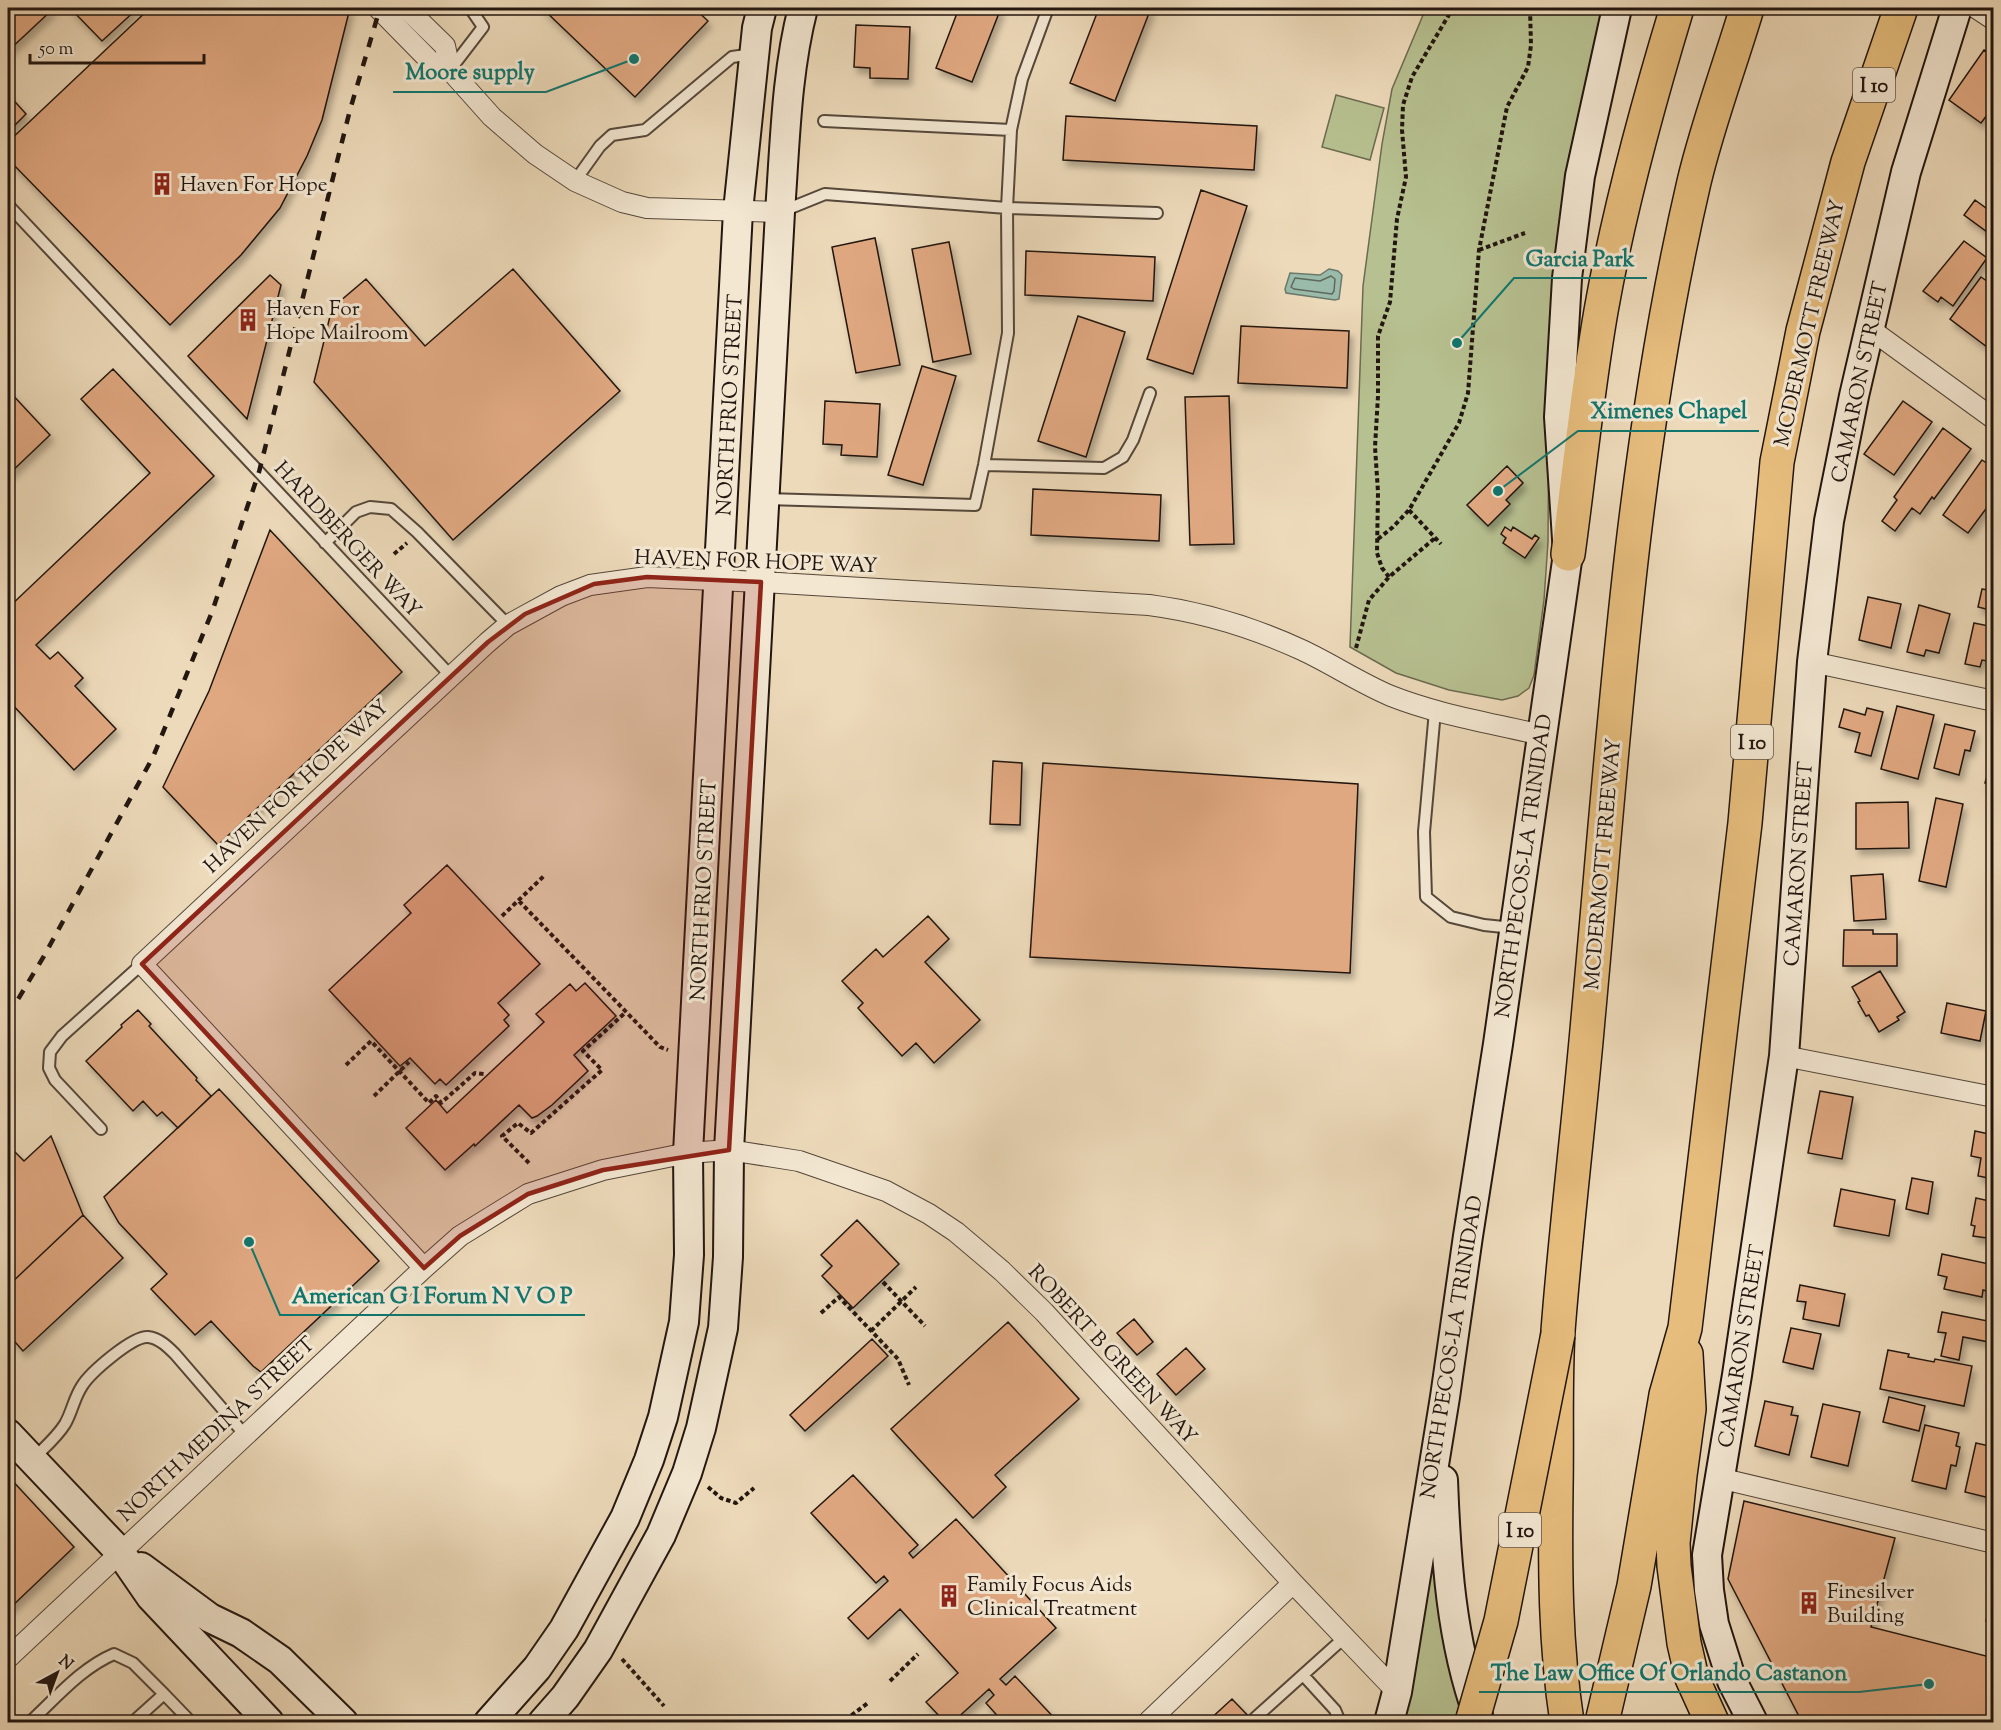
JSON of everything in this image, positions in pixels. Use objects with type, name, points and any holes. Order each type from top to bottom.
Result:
[{"type":"highway","points":[[1568,554],[1601,312],[1625,196],[1658,69],[1677,8]]},
{"type":"highway","name":"MCDERMOTT FREEWAY","points":[[1472,1722],[1502,1622],[1558,1334],[1624,616],[1637,502],[1655,380],[1695,178],[1747,8]]},
{"type":"highway","name":"MCDERMOTT FREEWAY","points":[[1685,1328],[1745,823],[1776,462],[1803,331],[1848,162],[1901,8]]},
{"type":"highway","points":[[1685,1328],[1689,1409],[1673,1543],[1674,1566],[1684,1643],[1692,1678],[1712,1722]]},
{"type":"highway","name":"I 10","points":[[1602,1722],[1634,1586],[1666,1395],[1685,1328]]},
{"type":"highway","points":[[1558,1334],[1555,1583],[1557,1647],[1567,1722]]},
{"type":"main road","name":"NORTH FRIO STREET","points":[[489,1722],[537,1668],[564,1629],[626,1518],[663,1417],[684,1322],[689,1255],[688,1153],[738,211],[757,28],[762,8]]},
{"type":"main road","name":"NORTH FRIO STREET","points":[[543,1722],[565,1697],[598,1650],[661,1535],[687,1473],[701,1428],[723,1328],[728,1257],[729,1150],[780,212],[787,114],[796,36],[803,8]]},
{"type":"main road","name":"NORTH PECOS-LA TRINIDAD","points":[[1389,1722],[1398,1692],[1445,1397],[1568,554],[1559,417],[1567,278],[1580,176],[1617,8]]},
{"type":"main road","name":"CAMARON STREET","points":[[1753,1722],[1732,1681],[1714,1624],[1707,1555],[1742,1341],[1784,1056],[1812,662],[1830,521],[1854,396],[1906,172],[1956,8]]},
{"type":"main road","points":[[1445,1397],[1442,1453],[1449,1587],[1455,1627],[1480,1722]]},
{"type":"main road","points":[[8,1434],[120,1552],[151,1597],[269,1722]]},
{"type":"main road","points":[[120,1552],[210,1618],[241,1633],[280,1660],[343,1722]]},
{"type":"street","points":[[378,8],[435,66],[450,70]]},
{"type":"street","points":[[406,8],[445,46],[450,70],[492,117],[534,154],[575,181],[614,199],[647,208],[780,212]]},
{"type":"street","points":[[1976,8],[1994,20]]},
{"type":"street","points":[[1870,329],[1994,419]]},
{"type":"street","name":"HAVEN FOR HOPE WAY","points":[[142,964],[450,675],[508,625],[561,596],[590,585],[647,577],[720,580],[1149,605],[1188,610],[1263,633],[1302,650],[1390,695],[1436,711],[1541,735]]},
{"type":"street","points":[[1812,662],[1994,701]]},
{"type":"street","points":[[142,964],[424,1268]]},
{"type":"street","points":[[1784,1056],[1994,1097]]},
{"type":"street","name":"NORTH MEDINA STREET","points":[[8,1658],[460,1236],[528,1194],[603,1170],[688,1153],[729,1150]]},
{"type":"street","name":"ROBERT B GREEN WAY","points":[[729,1150],[799,1161],[849,1177],[886,1191],[929,1214],[956,1232],[1002,1271],[1044,1312],[1293,1583],[1398,1692]]},
{"type":"street","points":[[1719,1479],[1994,1543]]},
{"type":"street","points":[[1148,1722],[1293,1583]]},
{"type":"lane","points":[[450,70],[483,27],[470,8]]},
{"type":"lane","points":[[765,499],[975,505],[1008,333],[1007,208],[1011,130],[1022,78],[1048,8]]},
{"type":"lane","points":[[575,181],[600,146],[612,135],[645,130],[732,57],[754,54]]},
{"type":"lane","points":[[824,121],[1011,130]]},
{"type":"lane","points":[[780,212],[825,194],[1007,208],[1157,213]]},
{"type":"lane","name":"HARDBERGER WAY","points":[[8,205],[450,675]]},
{"type":"lane","points":[[984,465],[1104,468],[1123,457],[1133,441],[1150,393]]},
{"type":"lane","points":[[325,543],[356,512],[370,507],[391,509],[417,532],[508,625]]},
{"type":"lane","points":[[1436,711],[1424,832],[1426,897],[1451,917],[1484,925],[1515,928]]},
{"type":"lane","points":[[101,1129],[55,1080],[49,1068],[50,1052],[62,1036],[142,964]]},
{"type":"lane","points":[[32,1460],[57,1435],[66,1422],[83,1383],[121,1348],[135,1340],[148,1337],[164,1343],[175,1354],[245,1435]]},
{"type":"lane","points":[[1255,1718],[1345,1637]]},
{"type":"lane","points":[[30,1722],[89,1668],[114,1654],[133,1664],[190,1722]]},
{"type":"lane","points":[[1303,1675],[1335,1710],[1340,1722]]},
{"type":"lane","points":[[133,1722],[164,1694]]},
{"type":"path","points":[[1389,577],[1382,568],[1377,539],[1378,492],[1375,447],[1378,336],[1390,302],[1397,219],[1406,177],[1402,130],[1403,105],[1412,77],[1453,8]]},
{"type":"path","points":[[1377,539],[1394,527],[1409,510],[1459,423],[1468,393],[1479,250],[1507,107],[1528,67],[1531,45],[1530,8]]},
{"type":"path","points":[[1479,250],[1525,233]]},
{"type":"path","points":[[1409,510],[1441,544]]},
{"type":"path","points":[[1356,648],[1369,600],[1389,577],[1435,538]]},
{"type":"path","points":[[394,554],[408,542]]},
{"type":"path","points":[[502,916],[545,875]]},
{"type":"path","points":[[519,901],[660,1047],[670,1051]]},
{"type":"path","points":[[529,1163],[502,1136],[518,1123],[531,1132],[602,1070],[583,1051],[626,1012]]},
{"type":"path","points":[[346,1065],[371,1041],[429,1103],[436,1096],[441,1103],[475,1073],[484,1074]]},
{"type":"path","points":[[374,1096],[409,1062]]},
{"type":"path","points":[[883,1282],[925,1326]]},
{"type":"path","points":[[871,1331],[916,1287]]},
{"type":"path","points":[[821,1313],[838,1297],[898,1359],[909,1385]]},
{"type":"path","points":[[704,1478],[708,1487],[727,1502],[736,1503],[754,1488]]},
{"type":"path","points":[[890,1682],[918,1654]]},
{"type":"path","points":[[618,1657],[664,1706]]},
{"type":"path","points":[[838,1722],[868,1703]]},
{"type":"highlighted area","points":[[647,577],[761,582],[729,1150],[603,1170],[528,1194],[460,1236],[424,1268],[142,964],[488,642],[525,614],[594,584]]},
{"type":"green space","points":[[1426,8],[1604,8],[1549,401],[1548,542],[1544,600],[1534,675],[1529,688],[1518,696],[1502,700],[1449,690],[1396,673],[1350,647],[1363,286],[1382,144],[1392,89]]},
{"type":"green space","points":[[1336,95],[1384,108],[1370,160],[1322,147]]},
{"type":"green space","points":[[1430,1550],[1452,1669],[1472,1722],[1403,1722]]},
{"type":"water","points":[[1329,269],[1338,271],[1342,275],[1339,299],[1286,293],[1290,273],[1320,275]]},
{"type":"building","points":[[8,8],[54,8],[8,51]]},
{"type":"building","points":[[70,8],[138,8],[102,41]]},
{"type":"building","name":"Haven For Hope","points":[[150,8],[350,8],[322,120],[307,156],[280,208],[241,255],[170,325],[8,159],[8,142]]},
{"type":"building","points":[[542,8],[694,8],[708,21],[635,97]]},
{"type":"building","points":[[959,8],[1001,8],[972,82],[936,68]]},
{"type":"building","points":[[1099,8],[1151,8],[1115,101],[1070,83]]},
{"type":"building","points":[[856,25],[910,27],[908,79],[870,78],[870,68],[854,67]]},
{"type":"building","points":[[1984,50],[1994,56],[1994,106],[1981,123],[1949,100]]},
{"type":"building","points":[[8,94],[26,114],[8,132]]},
{"type":"building","points":[[1066,116],[1257,126],[1254,170],[1063,160]]},
{"type":"building","points":[[1201,190],[1247,206],[1193,374],[1147,359]]},
{"type":"building","points":[[1975,200],[1994,214],[1994,237],[1964,215]]},
{"type":"building","points":[[875,238],[900,365],[856,373],[832,247]]},
{"type":"building","points":[[1964,241],[1987,258],[1953,306],[1941,297],[1938,302],[1923,291]]},
{"type":"building","points":[[949,242],[971,354],[933,362],[912,249]]},
{"type":"building","points":[[1026,251],[1155,257],[1153,301],[1025,295]]},
{"type":"building","points":[[513,269],[620,391],[453,540],[314,382],[332,308],[366,279],[425,346]]},
{"type":"building","name":"Haven For Hope Mailroom","points":[[270,275],[281,285],[247,419],[188,356]]},
{"type":"building","points":[[1981,277],[1994,286],[1994,346],[1991,350],[1950,319]]},
{"type":"building","points":[[1078,316],[1125,332],[1086,457],[1038,441]]},
{"type":"building","points":[[1241,326],[1349,331],[1347,388],[1238,383]]},
{"type":"building","points":[[922,366],[956,376],[923,485],[888,475]]},
{"type":"building","points":[[113,369],[214,476],[36,645],[50,659],[58,652],[83,678],[75,686],[116,729],[74,770],[8,700],[8,608],[150,473],[81,399]]},
{"type":"building","points":[[8,390],[50,435],[8,475]]},
{"type":"building","points":[[1229,396],[1234,544],[1190,545],[1185,397]]},
{"type":"building","points":[[825,401],[880,404],[877,457],[841,455],[842,445],[823,444]]},
{"type":"building","points":[[1903,401],[1932,422],[1894,475],[1864,454]]},
{"type":"building","points":[[1943,428],[1971,449],[1934,499],[1932,497],[1920,514],[1912,508],[1895,531],[1882,521],[1897,500],[1894,497]]},
{"type":"building","points":[[1982,460],[1994,468],[1994,498],[1968,533],[1943,515]]},
{"type":"building","points":[[1507,466],[1523,483],[1506,500],[1510,504],[1488,526],[1467,505]]},
{"type":"building","points":[[1033,489],[1161,495],[1159,541],[1031,535]]},
{"type":"building","points":[[1505,527],[1511,531],[1513,527],[1532,539],[1535,535],[1539,538],[1525,558],[1503,543],[1506,538],[1501,534]]},
{"type":"building","points":[[270,530],[402,672],[218,845],[163,787],[209,691]]},
{"type":"building","points":[[1982,589],[1994,591],[1994,611],[1978,607]]},
{"type":"building","points":[[1868,597],[1901,604],[1891,648],[1859,640]]},
{"type":"building","points":[[1919,605],[1950,614],[1939,653],[1926,650],[1924,656],[1907,652]]},
{"type":"building","points":[[1974,623],[1994,627],[1994,662],[1982,660],[1980,667],[1965,664]]},
{"type":"building","points":[[1897,706],[1934,715],[1918,779],[1881,769]]},
{"type":"building","points":[[1867,708],[1883,712],[1871,756],[1855,752],[1860,733],[1839,727],[1844,709],[1865,715]]},
{"type":"building","points":[[1945,724],[1975,731],[1970,751],[1965,750],[1959,775],[1934,768]]},
{"type":"building","points":[[1994,751],[1994,785],[1985,783]]},
{"type":"building","points":[[993,761],[1022,763],[1020,825],[990,824]]},
{"type":"building","points":[[1043,763],[1358,784],[1350,973],[1030,957]]},
{"type":"building","points":[[1936,798],[1963,804],[1946,887],[1919,881]]},
{"type":"building","points":[[1908,802],[1909,848],[1856,849],[1856,803]]},
{"type":"building","points":[[447,865],[540,964],[498,1003],[509,1015],[504,1020],[509,1026],[446,1085],[440,1079],[435,1084],[410,1058],[400,1066],[329,990],[411,913],[404,905]]},
{"type":"building","points":[[1883,874],[1886,919],[1854,921],[1851,876]]},
{"type":"building","points":[[928,916],[949,939],[925,962],[980,1020],[934,1063],[916,1043],[902,1056],[858,1008],[863,1003],[842,981],[876,949],[883,957]]},
{"type":"building","points":[[1844,930],[1873,930],[1873,934],[1897,934],[1897,966],[1843,966]]},
{"type":"building","points":[[1880,971],[1905,1012],[1897,1017],[1899,1020],[1879,1032],[1869,1015],[1866,1016],[1852,987]]},
{"type":"building","points":[[585,983],[616,1016],[574,1055],[588,1071],[537,1116],[532,1118],[519,1105],[445,1170],[406,1128],[436,1100],[447,1113],[544,1022],[536,1014],[570,984],[576,991]]},
{"type":"building","points":[[1947,1003],[1986,1011],[1980,1041],[1941,1033]]},
{"type":"building","points":[[138,1010],[151,1024],[149,1026],[211,1096],[178,1128],[162,1112],[157,1116],[143,1101],[133,1111],[86,1061]]},
{"type":"building","points":[[219,1089],[379,1261],[261,1372],[211,1321],[195,1335],[151,1289],[167,1274],[119,1223],[104,1197]]},
{"type":"building","points":[[1820,1091],[1853,1097],[1842,1159],[1808,1153]]},
{"type":"building","points":[[1975,1131],[1994,1135],[1994,1179],[1978,1176],[1981,1158],[1971,1156]]},
{"type":"building","points":[[51,1136],[83,1215],[8,1286],[8,1155],[13,1150],[24,1161]]},
{"type":"building","points":[[1912,1178],[1933,1182],[1928,1214],[1906,1209]]},
{"type":"building","points":[[1841,1189],[1895,1200],[1889,1236],[1834,1226]]},
{"type":"building","points":[[1976,1198],[1994,1202],[1994,1239],[1973,1236],[1975,1226],[1971,1225]]},
{"type":"building","points":[[83,1215],[123,1258],[23,1351],[8,1334],[8,1286]]},
{"type":"building","points":[[857,1220],[899,1264],[853,1308],[822,1276],[832,1266],[821,1255]]},
{"type":"building","points":[[1942,1254],[1994,1265],[1994,1293],[1983,1290],[1982,1297],[1944,1289],[1947,1277],[1938,1275]]},
{"type":"building","points":[[1800,1285],[1845,1294],[1839,1326],[1803,1319],[1806,1302],[1797,1301]]},
{"type":"building","points":[[1942,1312],[1993,1322],[1989,1342],[1963,1337],[1959,1360],[1941,1356],[1946,1333],[1938,1332]]},
{"type":"building","points":[[1134,1319],[1153,1342],[1137,1355],[1117,1333]]},
{"type":"building","points":[[1008,1322],[1079,1399],[995,1475],[1006,1487],[973,1518],[891,1429]]},
{"type":"building","points":[[1791,1328],[1821,1334],[1813,1369],[1783,1362]]},
{"type":"building","points":[[872,1339],[888,1356],[805,1431],[790,1415]]},
{"type":"building","points":[[1186,1348],[1205,1369],[1176,1395],[1157,1374]]},
{"type":"building","points":[[1888,1350],[1934,1362],[1935,1359],[1972,1366],[1964,1406],[1880,1389]]},
{"type":"building","points":[[1889,1397],[1925,1406],[1919,1431],[1883,1422]]},
{"type":"building","points":[[1765,1401],[1793,1407],[1791,1415],[1798,1416],[1789,1455],[1755,1446]]},
{"type":"building","points":[[1823,1404],[1860,1412],[1848,1466],[1811,1457]]},
{"type":"building","points":[[1925,1425],[1959,1433],[1956,1446],[1960,1447],[1956,1466],[1951,1465],[1946,1489],[1912,1481]]},
{"type":"building","points":[[1976,1443],[1994,1447],[1994,1499],[1965,1492]]},
{"type":"building","name":"Family Focus Aids Clinical Treatment","points":[[853,1475],[918,1545],[909,1553],[913,1558],[956,1519],[1056,1628],[1000,1679],[1006,1685],[1015,1676],[1058,1722],[1003,1722],[986,1703],[994,1695],[989,1689],[953,1722],[945,1722],[926,1702],[958,1673],[900,1609],[868,1639],[848,1618],[888,1581],[884,1576],[876,1583],[811,1513]]},
{"type":"building","points":[[8,1476],[74,1547],[8,1610]]},
{"type":"building","name":"Finesilver Building","points":[[1744,1501],[1895,1538],[1871,1627],[1994,1658],[1994,1722],[1802,1722],[1728,1579]]},
{"type":"building","points":[[1994,1590],[1994,1623],[1986,1621]]},
{"type":"building","points":[[1232,1699],[1254,1722],[1207,1722]]},
{"type":"railway","points":[[8,1016],[44,956],[153,757],[212,612],[259,472],[350,110],[380,8]]},
{"type":"place","name":"Moore supply","points":[[634,59]]},
{"type":"place","name":"Haven For Hope","points":[[162,184]]},
{"type":"place","name":"Haven For Hope Mailroom","points":[[248,320]]},
{"type":"place","name":"Garcia Park","points":[[1457,343]]},
{"type":"place","name":"Ximenes Chapel","points":[[1498,491]]},
{"type":"place","name":"American G I Forum N V O P","points":[[249,1242]]},
{"type":"place","name":"Family Focus Aids Clinical Treatment","points":[[949,1596]]},
{"type":"place","name":"Finesilver Building","points":[[1809,1603]]},
{"type":"place","name":"The Law Office Of Orlando Castanon","points":[[1929,1684]]}]
